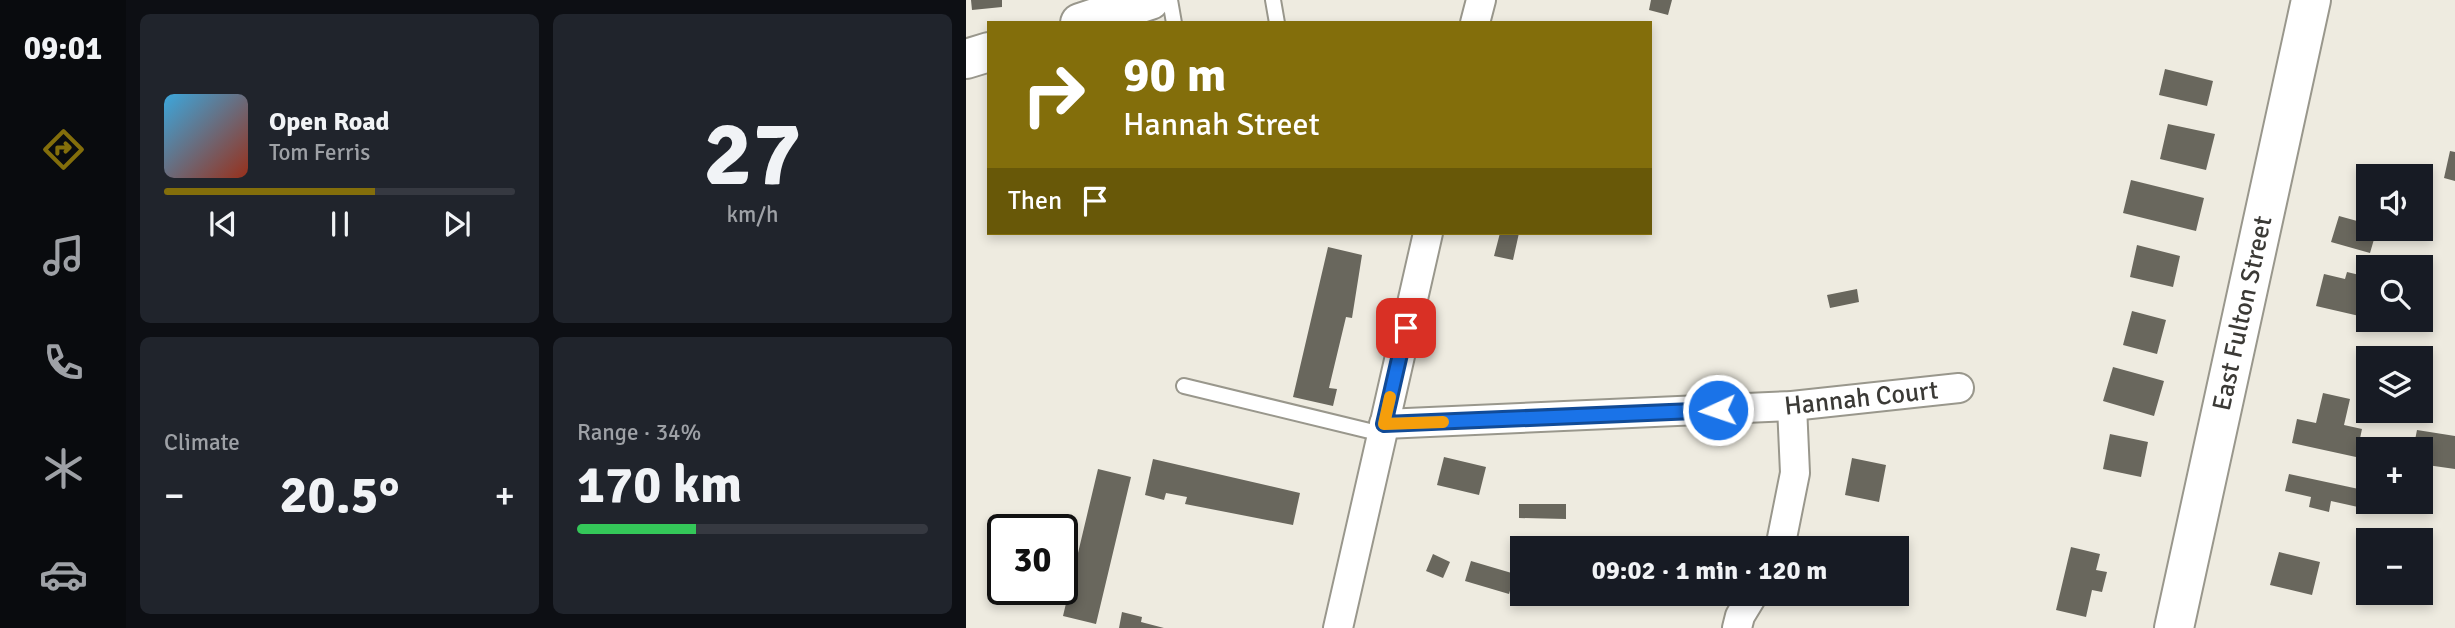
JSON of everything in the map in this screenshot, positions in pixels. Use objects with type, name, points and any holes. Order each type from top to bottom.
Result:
[{"type":"street","points":[[1086,21],[1150,0]]},
{"type":"street","points":[[1476,21],[1481,0]]},
{"type":"street","name":"East Fulton Street","points":[[2174,628],[2311,0]]},
{"type":"street","points":[[966,60],[987,53]]},
{"type":"street","points":[[1338,628],[1428,235]]},
{"type":"street","name":"Hannah Court","points":[[1383,429],[1792,406],[1959,388]]},
{"type":"street","points":[[1782,536],[1795,473],[1792,406]]},
{"type":"street","points":[[1737,628],[1746,606]]},
{"type":"lane","points":[[1170,0],[1174,21]]},
{"type":"lane","points":[[1273,0],[1277,21]]},
{"type":"lane","points":[[1184,386],[1383,429]]},
{"type":"building","points":[[971,0],[1002,0],[1002,7],[972,10]]},
{"type":"building","points":[[1651,0],[1672,0],[1668,15],[1649,10]]},
{"type":"building","points":[[2165,69],[2213,81],[2207,106],[2159,95]]},
{"type":"building","points":[[2168,124],[2215,134],[2206,170],[2160,159]]},
{"type":"building","points":[[2450,151],[2455,152],[2455,181],[2444,178]]},
{"type":"building","points":[[2131,180],[2204,198],[2196,231],[2123,213]]},
{"type":"building","points":[[2339,216],[2356,221],[2356,241],[2374,241],[2370,253],[2331,242]]},
{"type":"building","points":[[1499,235],[1519,235],[1513,260],[1494,256]]},
{"type":"building","points":[[2137,245],[2180,256],[2173,287],[2130,277]]},
{"type":"building","points":[[1328,247],[1362,255],[1352,318],[1346,317],[1329,388],[1337,389],[1333,406],[1293,397]]},
{"type":"building","points":[[2347,272],[2356,274],[2356,315],[2316,306],[2324,274],[2345,279]]},
{"type":"building","points":[[1857,289],[1859,302],[1830,308],[1827,295]]},
{"type":"building","points":[[2132,311],[2166,320],[2157,354],[2123,345]]},
{"type":"building","points":[[2113,367],[2164,381],[2154,416],[2103,401]]},
{"type":"building","points":[[2323,393],[2350,399],[2344,425],[2362,429],[2360,437],[2356,437],[2356,457],[2292,443],[2297,419],[2316,423]]},
{"type":"building","points":[[2417,430],[2455,436],[2455,469],[2433,466],[2433,437],[2416,437]]},
{"type":"building","points":[[2110,434],[2148,442],[2141,477],[2103,469]]},
{"type":"building","points":[[1444,457],[1486,467],[1479,495],[1437,485]]},
{"type":"building","points":[[1852,458],[1886,465],[1879,502],[1845,495]]},
{"type":"building","points":[[1153,459],[1300,493],[1293,525],[1185,504],[1187,497],[1166,493],[1164,500],[1145,495]]},
{"type":"building","points":[[1098,469],[1131,477],[1096,624],[1063,616],[1066,605],[1078,605],[1078,553]]},
{"type":"building","points":[[2289,474],[2356,488],[2356,507],[2331,501],[2329,512],[2309,507],[2311,497],[2285,491]]},
{"type":"building","points":[[1519,504],[1566,504],[1566,519],[1519,518]]},
{"type":"building","points":[[2071,547],[2100,554],[2096,570],[2107,572],[2102,592],[2092,590],[2086,617],[2056,610]]},
{"type":"building","points":[[2279,552],[2320,562],[2312,595],[2270,585]]},
{"type":"building","points":[[1433,554],[1450,562],[1443,578],[1426,571]]},
{"type":"building","points":[[1471,561],[1510,573],[1510,591],[1509,594],[1465,581]]},
{"type":"building","points":[[1122,612],[1142,617],[1141,622],[1164,628],[1119,628]]},
{"type":"slow traffic","points":[[1390,397],[1384,424],[1443,422]]},
{"type":"route","points":[[1406,328],[1384,424],[1718,410]]}]
